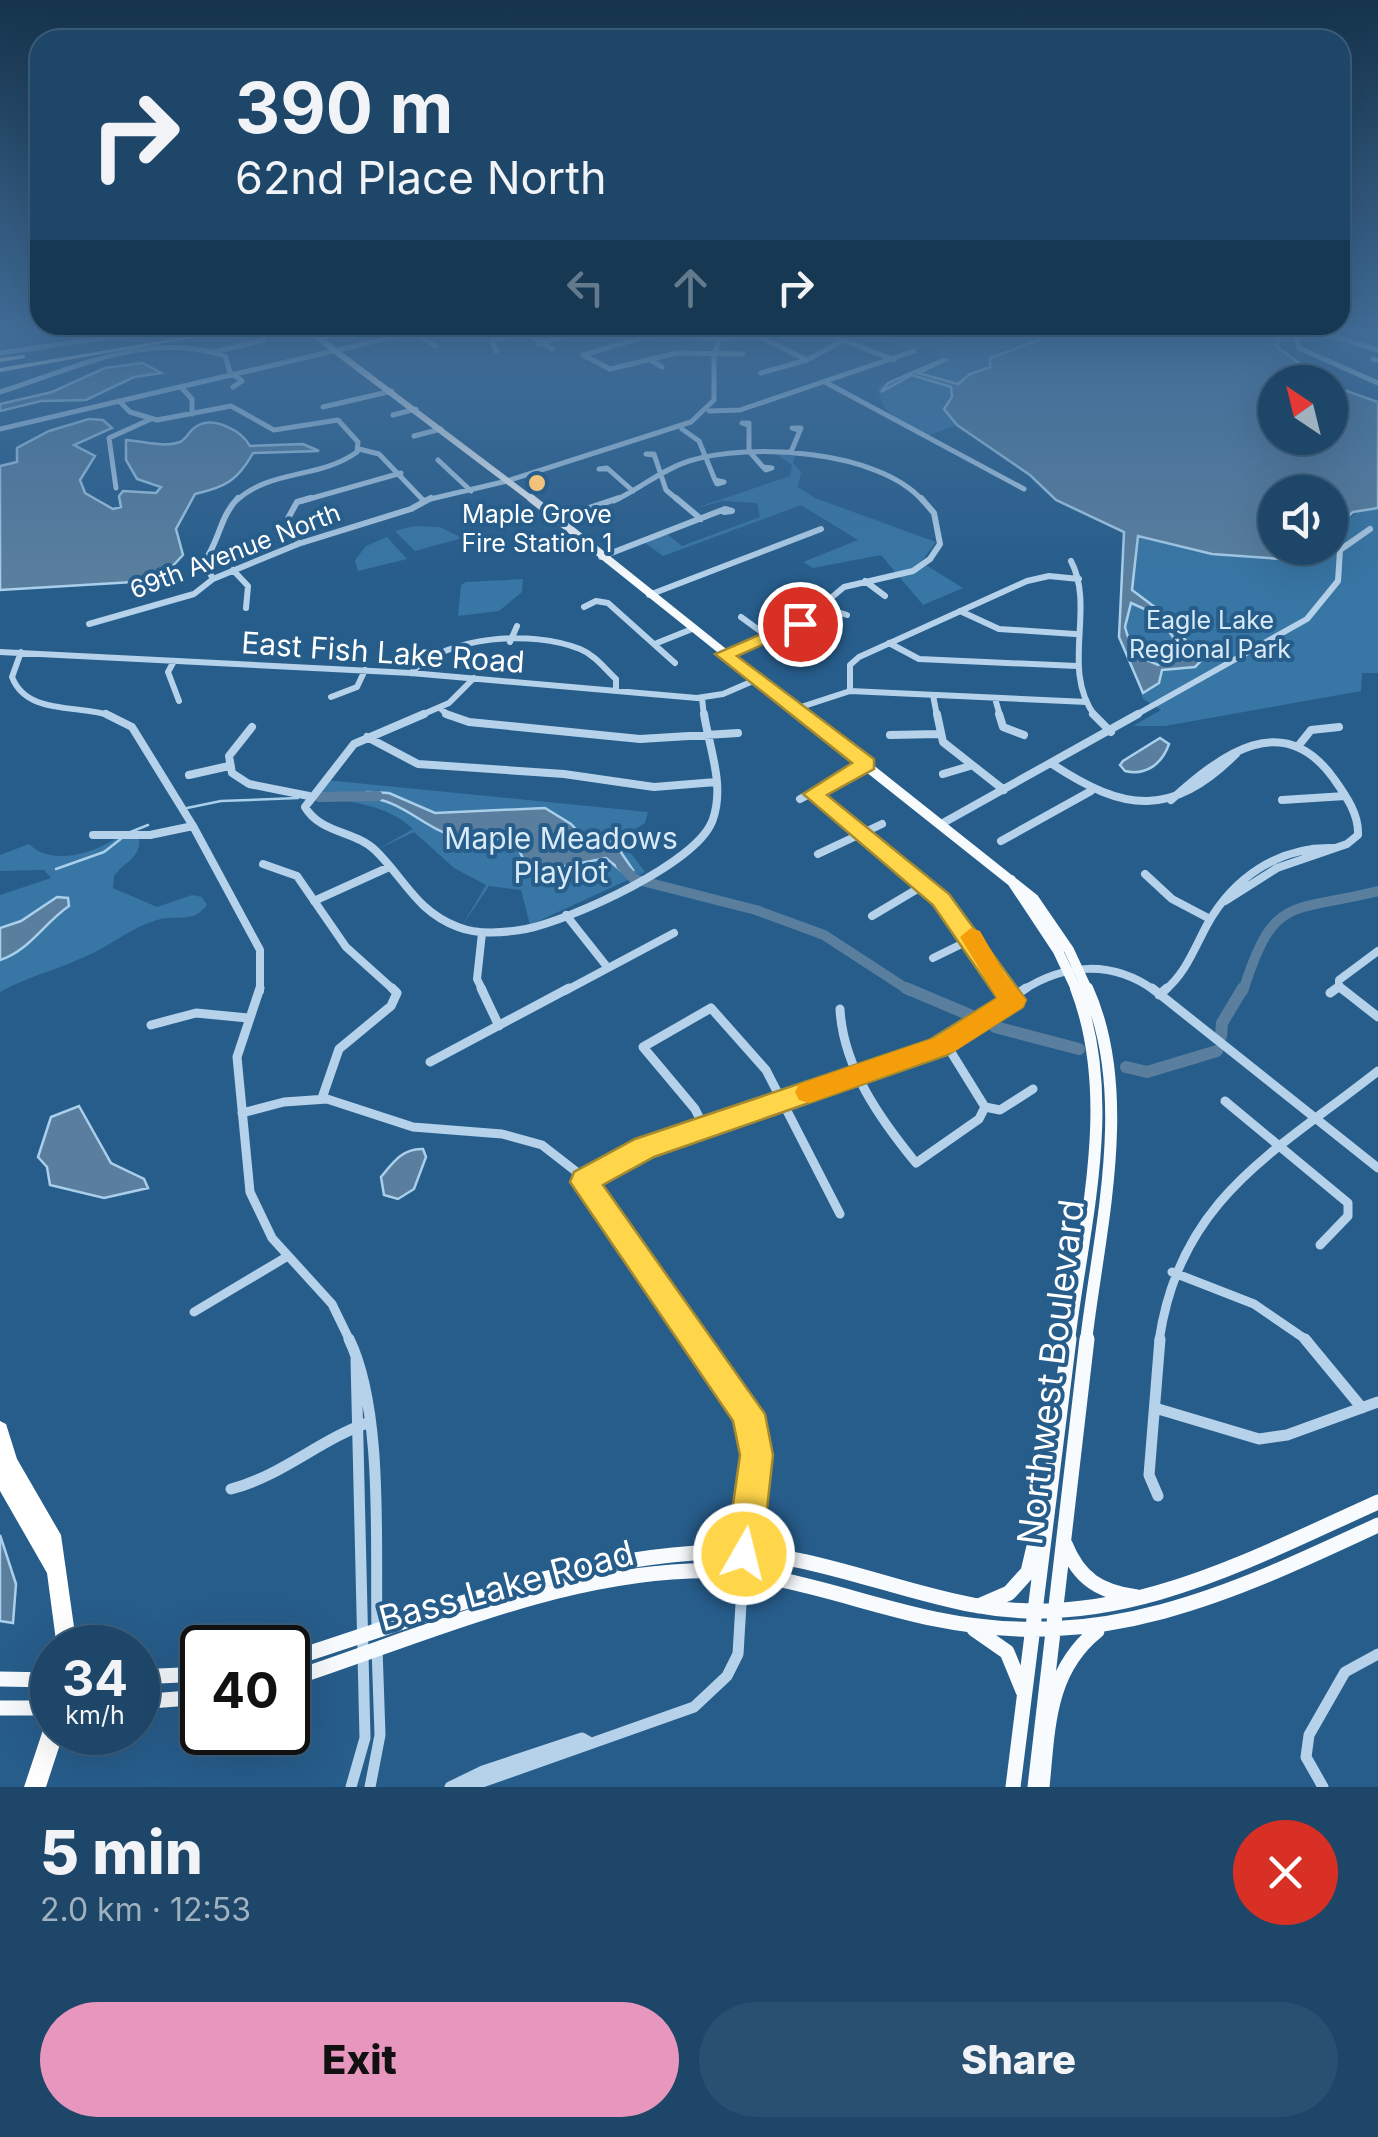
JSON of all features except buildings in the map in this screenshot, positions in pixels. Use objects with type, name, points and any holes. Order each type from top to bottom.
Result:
[{"type":"highway","points":[[0,1430],[9,1464],[51,1534],[64,1625]]},
{"type":"highway","points":[[0,1473],[57,1574]]},
{"type":"highway","points":[[36,1787],[46,1755]]},
{"type":"main road","points":[[423,414],[1010,880],[1020,884],[1046,914],[1074,969]]},
{"type":"main road","points":[[756,680],[798,708],[830,736]]},
{"type":"main road","name":"Northwest Boulevard","points":[[1046,1612],[1056,1460],[1098,1085],[1089,1024],[1074,969]]},
{"type":"main road","name":"Northwest Boulevard","points":[[1034,1787],[1043,1632],[1063,1540],[1112,1109],[1104,1034],[1074,969]]},
{"type":"main road","points":[[1082,1248],[1090,1260],[1078,1354],[1082,1372]]},
{"type":"main road","points":[[978,1606],[1009,1593],[1028,1572],[1036,1554],[1047,1473],[1056,1460]]},
{"type":"main road","name":"Bass Lake Road","points":[[310,1670],[371,1644],[597,1564],[649,1556],[744,1554],[978,1606],[1046,1612],[1148,1598],[1378,1502]]},
{"type":"main road","name":"Bass Lake Road","points":[[310,1656],[371,1644],[615,1580],[690,1571],[742,1574],[969,1626],[1043,1632],[1101,1628],[1189,1608],[1378,1525]]},
{"type":"main road","points":[[1063,1540],[1074,1566],[1094,1588],[1148,1598]]},
{"type":"main road","points":[[969,1626],[1007,1652],[1025,1696]]},
{"type":"main road","points":[[1042,1787],[1059,1668],[1077,1644],[1101,1628]]},
{"type":"main road","name":"Northwest Boulevard","points":[[1013,1787],[1025,1696],[1043,1632]]},
{"type":"main road","points":[[0,1679],[30,1680]]},
{"type":"main road","points":[[0,1708],[30,1708]]},
{"type":"street","points":[[0,429],[56,414]]},
{"type":"street","points":[[136,414],[151,419]]},
{"type":"street","points":[[116,488],[109,438],[151,419],[189,414]]},
{"type":"street","points":[[245,414],[274,430],[338,420],[358,442],[358,449]]},
{"type":"street","points":[[393,416],[398,414]]},
{"type":"street","name":"69th Avenue North","points":[[90,624],[202,590],[213,579],[233,570],[298,544],[411,509],[424,500],[507,481],[684,426],[702,414]]},
{"type":"street","points":[[885,414],[1024,489]]},
{"type":"street","points":[[748,424],[748,450],[763,467]]},
{"type":"street","points":[[414,436],[441,429]]},
{"type":"street","points":[[682,429],[698,439],[715,480]]},
{"type":"street","points":[[791,452],[799,430]]},
{"type":"street","points":[[213,579],[204,562],[219,540],[223,514],[275,473],[333,466],[358,449],[377,452],[424,500]]},
{"type":"street","points":[[556,520],[632,491],[662,472],[706,457],[748,450],[791,452],[880,473],[913,491],[934,514],[941,538],[930,559],[908,573],[835,592],[800,624],[724,654]]},
{"type":"street","points":[[654,455],[668,493],[700,518]]},
{"type":"street","points":[[438,460],[470,491]]},
{"type":"street","points":[[607,469],[632,491]]},
{"type":"street","points":[[298,544],[286,522],[294,506],[351,484],[401,473]]},
{"type":"street","points":[[351,484],[362,495]]},
{"type":"street","points":[[601,557],[724,512]]},
{"type":"street","points":[[336,524],[342,530]]},
{"type":"street","points":[[649,595],[821,529]]},
{"type":"street","points":[[943,824],[1307,619],[1338,581],[1340,550],[1370,529]]},
{"type":"street","points":[[1072,561],[1080,571],[1075,634],[1077,666],[1092,717],[1111,732]]},
{"type":"street","points":[[233,570],[248,586],[246,608]]},
{"type":"street","points":[[850,691],[852,662],[1034,578],[1079,579]]},
{"type":"street","points":[[866,581],[885,596]]},
{"type":"street","points":[[790,596],[848,615]]},
{"type":"street","points":[[179,598],[188,607]]},
{"type":"street","points":[[584,607],[596,601],[608,603],[675,663]]},
{"type":"street","points":[[960,611],[999,629],[1075,634]]},
{"type":"street","points":[[741,617],[767,636]]},
{"type":"street","points":[[510,642],[518,626]]},
{"type":"street","points":[[656,644],[692,629]]},
{"type":"street","points":[[412,673],[421,661],[469,642],[510,642],[583,650],[618,681],[616,691]]},
{"type":"street","points":[[889,644],[919,658],[1077,666]]},
{"type":"street","name":"East Fish Lake Road","points":[[0,652],[412,673],[702,698],[756,680]]},
{"type":"street","points":[[21,652],[12,672],[18,692],[40,704],[98,711],[125,722],[193,826],[262,956],[263,980],[236,1057],[250,1192],[263,1224],[332,1304],[362,1366],[371,1644],[380,1736],[370,1787]]},
{"type":"street","points":[[174,661],[168,672],[179,701]]},
{"type":"street","points":[[331,698],[357,686],[365,670]]},
{"type":"street","points":[[474,678],[463,694],[440,708],[367,737],[347,750],[309,796],[305,808],[308,815],[365,842],[428,913],[457,928],[482,933],[532,928],[697,846],[719,812],[702,698]]},
{"type":"street","points":[[798,708],[850,691],[1087,702]]},
{"type":"street","points":[[933,695],[938,734],[948,748],[1004,790]]},
{"type":"street","points":[[995,698],[1002,727],[1024,735]]},
{"type":"street","points":[[440,708],[450,717],[468,722],[640,739],[738,733]]},
{"type":"street","points":[[228,766],[232,750],[252,727]]},
{"type":"street","points":[[1299,745],[1311,730],[1339,727]]},
{"type":"street","points":[[890,736],[938,734]]},
{"type":"street","points":[[367,737],[418,764],[564,774],[654,786],[716,782]]},
{"type":"street","points":[[1052,764],[1091,791],[1136,804],[1170,800],[1193,792],[1239,750],[1276,740],[1299,745],[1324,761],[1344,796],[1360,831],[1351,842],[1278,868],[1225,901],[1210,919],[1192,964],[1159,995]]},
{"type":"street","points":[[800,799],[866,764]]},
{"type":"street","points":[[228,766],[243,781],[309,796]]},
{"type":"street","points":[[189,775],[228,766]]},
{"type":"street","points":[[943,774],[970,766]]},
{"type":"street","points":[[1001,841],[1091,791]]},
{"type":"street","points":[[813,794],[924,885],[972,939],[995,980],[1014,1000]]},
{"type":"street","points":[[1282,800],[1344,796]]},
{"type":"street","points":[[818,854],[882,824]]},
{"type":"street","points":[[93,835],[150,835],[193,826]]},
{"type":"street","points":[[263,864],[290,871],[346,947],[397,992],[391,1006],[344,1043],[322,1098]]},
{"type":"street","points":[[314,900],[387,868]]},
{"type":"street","points":[[1144,874],[1172,899],[1210,919]]},
{"type":"street","points":[[872,916],[924,885]]},
{"type":"street","points":[[566,914],[608,968]]},
{"type":"street","points":[[482,933],[478,979],[499,1026]]},
{"type":"street","points":[[430,1062],[674,933]]},
{"type":"street","points":[[933,958],[972,939]]},
{"type":"street","points":[[1378,951],[1339,980],[1335,990],[1378,1017]]},
{"type":"street","points":[[584,1182],[645,1148],[946,1044],[1052,974],[1074,969],[1121,974],[1159,995],[1378,1168]]},
{"type":"street","points":[[704,1127],[696,1109],[643,1046],[711,1008],[766,1070],[840,1214]]},
{"type":"street","points":[[840,1009],[843,1043],[916,1163],[979,1119],[985,1108]]},
{"type":"street","points":[[151,1025],[196,1013],[248,1018]]},
{"type":"street","points":[[946,1044],[966,1070],[985,1108]]},
{"type":"street","points":[[1158,1496],[1150,1475],[1159,1334],[1172,1272],[1211,1205],[1279,1146],[1378,1070]]},
{"type":"street","points":[[985,1108],[1000,1110],[1033,1089]]},
{"type":"street","points":[[242,1113],[294,1100],[322,1098],[350,1103],[410,1126],[511,1132],[555,1151],[584,1182],[748,1414],[756,1455],[742,1574],[738,1654],[727,1676],[694,1706],[589,1742],[581,1749],[450,1787]]},
{"type":"street","points":[[1225,1100],[1350,1208],[1348,1216],[1320,1245]]},
{"type":"street","points":[[194,1312],[288,1256]]},
{"type":"street","points":[[1172,1272],[1254,1304],[1292,1327],[1326,1360],[1362,1408]]},
{"type":"street","points":[[1155,1408],[1259,1439],[1287,1435],[1378,1402]]},
{"type":"street","points":[[231,1489],[248,1486],[326,1438],[364,1424]]},
{"type":"street","points":[[351,1787],[364,1738],[371,1644]]},
{"type":"street","points":[[1323,1787],[1306,1757],[1306,1744],[1345,1672],[1378,1654]]},
{"type":"green space","points":[[892,414],[948,414],[957,425],[926,436]]},
{"type":"green space","points":[[773,452],[796,454],[793,463],[801,472],[798,487],[815,498],[936,542],[921,562],[963,588],[923,605],[881,555],[813,568],[803,562],[858,540],[801,505],[663,556],[644,542],[667,534],[682,546],[760,517],[757,503],[723,501],[693,509],[790,476],[792,465]]},
{"type":"green space","name":"Eagle Lake Regional Park","points":[[1378,509],[1378,673],[1362,673],[1361,691],[1165,726],[1133,726],[1161,710],[1143,699],[1124,630],[1124,599],[1132,588],[1138,537],[1258,558],[1258,565],[1348,565],[1348,519],[1358,512]]},
{"type":"green space","points":[[414,526],[440,527],[462,538],[415,551],[395,531]]},
{"type":"green space","points":[[387,537],[407,559],[358,571],[355,560],[366,546]]},
{"type":"green space","points":[[523,579],[522,592],[499,611],[458,616],[461,585],[466,582]]},
{"type":"green space","name":"Maple Meadows Playlot","points":[[326,780],[648,812],[645,823],[620,839],[645,872],[530,925],[521,890],[489,886],[462,926],[486,885],[454,868],[414,832],[378,849],[413,829],[391,814],[365,805],[310,801]]},
{"type":"green space","points":[[115,839],[139,839],[139,845],[135,855],[114,876],[113,888],[157,907],[192,895],[202,897],[207,905],[190,917],[148,923],[83,958],[0,992],[0,960],[20,950],[69,906],[57,897],[21,921],[0,928],[0,895],[51,878],[44,870],[0,871],[0,855],[29,844],[48,855],[71,855]]},
{"type":"shaded area","points":[[948,414],[1258,414],[1258,455],[1348,455],[1348,414],[1378,414],[1378,508],[1348,516],[1348,475],[1258,475],[1258,557],[1212,554],[1138,536],[1132,590],[1164,614],[1202,660],[1195,667],[1162,670],[1159,683],[1143,693],[1119,637],[1124,532],[1056,500],[1030,475],[957,425]],"holes":[[[1131,603],[1158,615],[1181,649],[1180,657],[1158,665],[1133,654],[1125,627]]]},
{"type":"shaded area","points":[[89,419],[103,420],[112,428],[74,445],[95,456],[80,480],[85,493],[113,509],[121,507],[119,496],[123,491],[156,493],[161,487],[137,479],[126,460],[126,440],[174,444],[197,426],[211,423],[234,430],[250,446],[303,444],[319,451],[253,453],[230,481],[195,494],[176,529],[183,555],[167,572],[150,581],[0,590],[0,466],[17,462],[17,448],[49,431]]},
{"type":"shaded area","points":[[1160,738],[1169,744],[1152,767],[1133,772],[1120,765],[1123,761]]},
{"type":"shaded area","points":[[367,792],[389,793],[435,813],[545,808],[571,824],[588,842],[614,842],[633,870],[624,873],[606,858],[540,871],[527,865],[514,842],[458,838],[391,803],[365,797]]},
{"type":"shaded area","points":[[57,897],[68,898],[69,906],[20,950],[0,960],[0,928],[21,921]]},
{"type":"shaded area","points":[[79,1106],[111,1163],[144,1179],[148,1188],[104,1198],[50,1185],[47,1167],[38,1157],[51,1117]]},
{"type":"shaded area","points":[[423,1149],[426,1157],[414,1189],[398,1199],[384,1195],[381,1177],[390,1166],[404,1153]]},
{"type":"shaded area","points":[[0,1535],[16,1584],[13,1623],[0,1621]]},
{"type":"waterway","points":[[319,797],[378,796]]},
{"type":"waterway","points":[[187,808],[221,801],[298,798]]},
{"type":"waterway","points":[[128,833],[148,825]]},
{"type":"waterway","points":[[56,869],[104,852],[122,838]]},
{"type":"waterway","points":[[621,865],[634,879],[756,910],[824,935],[910,991]]},
{"type":"waterway","points":[[1243,991],[1265,938],[1289,913],[1378,891]]},
{"type":"waterway","points":[[906,988],[970,1015]]},
{"type":"waterway","points":[[1221,1036],[1222,1023],[1243,988]]},
{"type":"waterway","points":[[995,1027],[1079,1049]]},
{"type":"waterway","points":[[1126,1067],[1147,1072],[1217,1051]]},
{"type":"slow traffic","points":[[809,1092],[946,1044],[1014,1000],[995,980],[971,937]]},
{"type":"place","name":"Maple Grove Fire Station 1","points":[[537,483]]},
{"type":"route","points":[[744,1554],[756,1455],[748,1414],[584,1182],[645,1148],[938,1048],[1014,1000],[995,980],[964,926],[941,900],[813,794],[866,764],[830,736],[829,731],[724,654],[800,624]]}]
